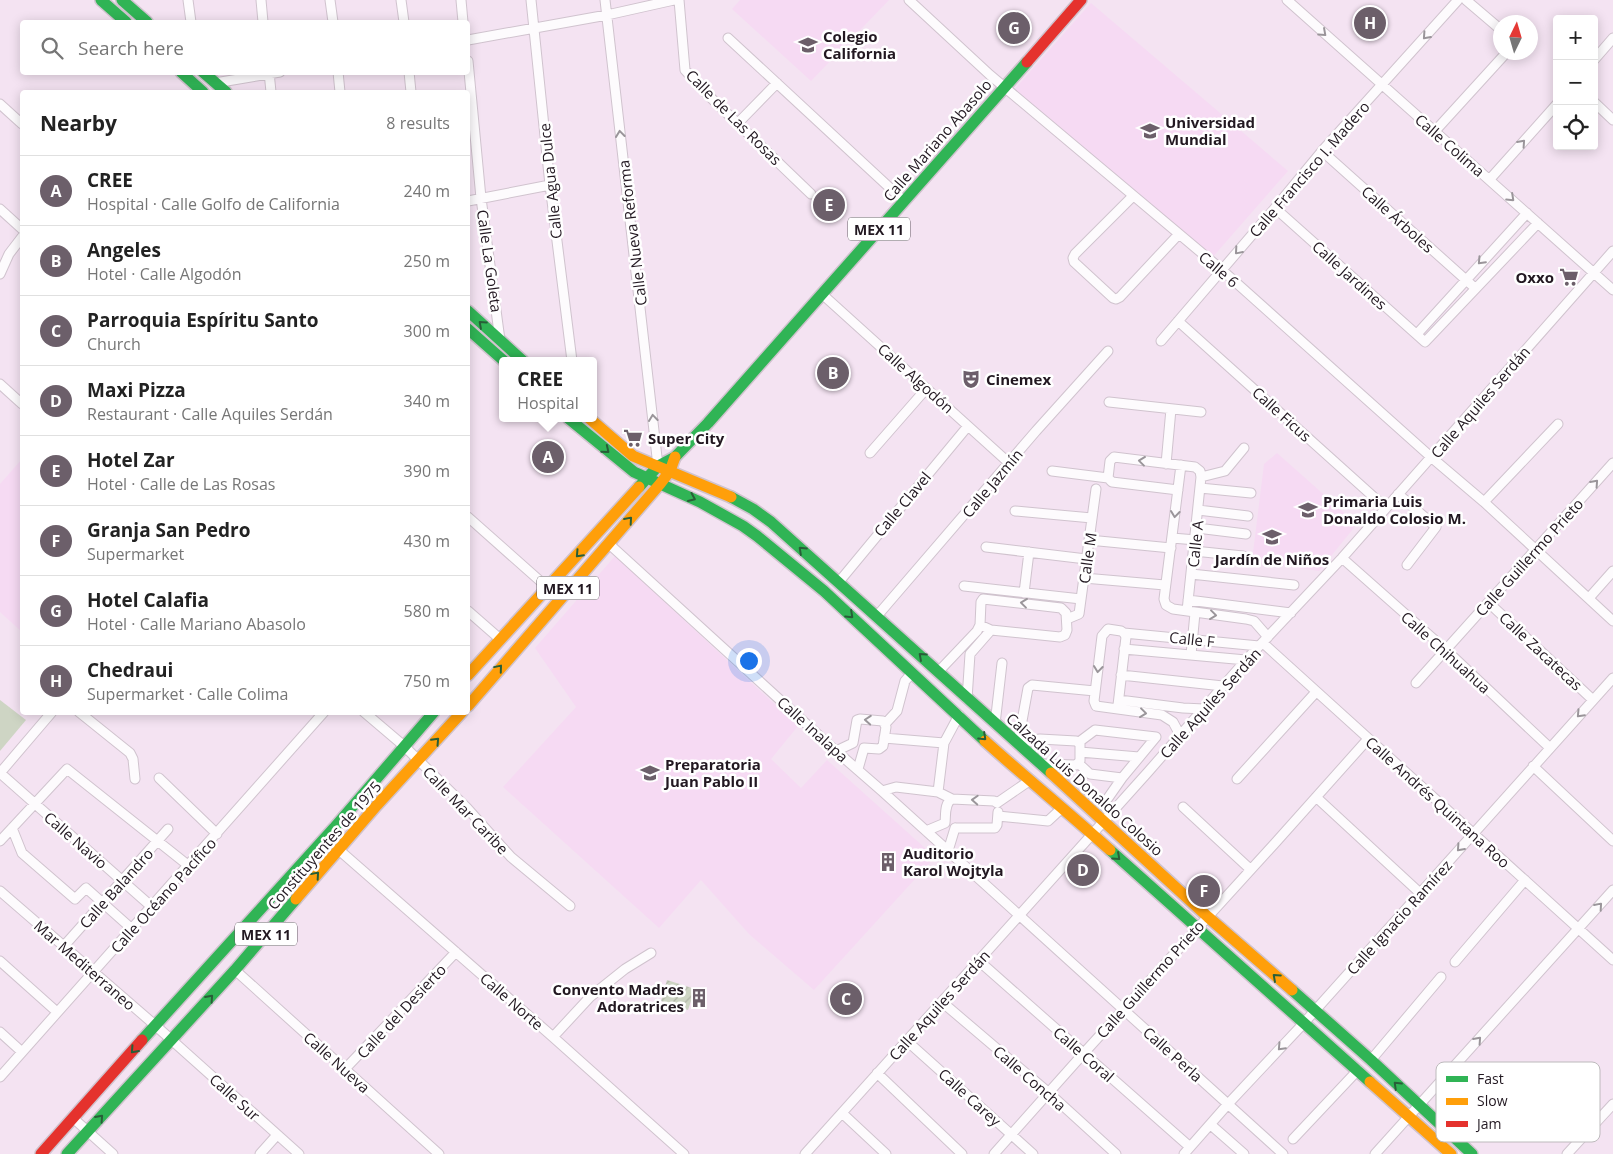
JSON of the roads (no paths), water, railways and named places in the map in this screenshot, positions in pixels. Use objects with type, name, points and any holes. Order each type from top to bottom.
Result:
[{"type":"main road","points":[[102,0],[124,20]]},
{"type":"main road","points":[[122,0],[146,20]]},
{"type":"main road","name":"Calle Mariano Abasolo","points":[[675,457],[708,423],[1003,86],[1081,0]]},
{"type":"main road","points":[[187,75],[201,90]]},
{"type":"main road","points":[[206,75],[223,90]]},
{"type":"main road","points":[[470,313],[519,357]]},
{"type":"main road","points":[[470,331],[499,357]]},
{"type":"main road","points":[[499,357],[500,340]]},
{"type":"main road","points":[[574,422],[624,464],[647,479],[700,502],[743,526],[824,591],[1029,781],[1058,804],[1436,1140]]},
{"type":"main road","name":"Calzada Luis Donaldo Colosio","points":[[594,422],[633,456],[734,498],[772,522],[838,583],[939,671],[967,699],[1067,786],[1314,1012],[1371,1060],[1436,1121]]},
{"type":"main road","name":"MEX 11","points":[[470,673],[658,466],[675,457]]},
{"type":"main road","name":"MEX 11","points":[[470,704],[660,484],[670,471],[675,457]]},
{"type":"main road","points":[[824,591],[838,583]]},
{"type":"main road","points":[[959,715],[967,699]]},
{"type":"main road","name":"Constituyentes de 1975","points":[[41,1154],[334,828],[431,715]]},
{"type":"main road","name":"Constituyentes de 1975","points":[[67,1154],[235,970],[338,850],[459,715]]},
{"type":"main road","points":[[1058,804],[1067,786]]},
{"type":"main road","points":[[1438,1142],[1451,1154]]},
{"type":"main road","name":"Calzada Luis Donaldo Colosio","points":[[1459,1142],[1472,1154]]},
{"type":"street","points":[[188,0],[191,20]]},
{"type":"street","points":[[261,0],[263,20]]},
{"type":"street","points":[[330,0],[332,20]]},
{"type":"street","points":[[401,0],[404,20]]},
{"type":"street","points":[[461,0],[463,20]]},
{"type":"street","name":"Calle Agua Dulce","points":[[531,0],[550,185],[572,357]]},
{"type":"street","name":"Calle Nueva Reforma","points":[[605,0],[658,466]]},
{"type":"street","points":[[470,40],[607,15],[674,0]]},
{"type":"street","name":"Calle de Las Rosas","points":[[679,0],[685,70],[708,95],[811,194]]},
{"type":"street","name":"Calle 6","points":[[908,0],[1003,86],[1178,235],[1222,270],[1484,502],[1613,621]]},
{"type":"street","name":"Calle Colima","points":[[1287,0],[1613,290]]},
{"type":"street","name":"Calle Francisco I. Madero","points":[[1161,341],[1322,151],[1458,0]]},
{"type":"street","points":[[1466,0],[1493,23]]},
{"type":"street","points":[[728,38],[904,200]]},
{"type":"street","points":[[1598,55],[1613,38]]},
{"type":"street","points":[[1435,131],[1500,60]]},
{"type":"street","points":[[215,84],[264,75]]},
{"type":"street","points":[[269,75],[271,90]]},
{"type":"street","points":[[338,75],[340,90]]},
{"type":"street","points":[[409,75],[411,90]]},
{"type":"street","name":"Calle La Goleta","points":[[469,75],[481,198],[500,340]]},
{"type":"street","points":[[738,123],[777,83]]},
{"type":"street","points":[[0,104],[20,122]]},
{"type":"street","points":[[1490,179],[1556,105]]},
{"type":"street","points":[[1597,105],[1613,120]]},
{"type":"street","name":"Calle Árboles","points":[[1322,151],[1475,288]]},
{"type":"street","points":[[470,201],[550,185]]},
{"type":"street","points":[[1133,196],[1073,258],[1074,262],[1113,298],[1120,297],[1178,235]]},
{"type":"street","name":"Calle Jardines","points":[[1275,208],[1425,342],[1475,288]]},
{"type":"street","points":[[0,209],[20,227]]},
{"type":"street","points":[[1416,334],[1527,213]]},
{"type":"street","points":[[1475,288],[1538,223]]},
{"type":"street","points":[[0,274],[4,253],[20,239]]},
{"type":"street","name":"Calle Aquiles Serdán","points":[[805,1154],[1092,835],[1246,660],[1342,558],[1613,251]]},
{"type":"street","name":"Calle Algodón","points":[[822,294],[1009,463]]},
{"type":"street","name":"Calle Ficus","points":[[1178,321],[1386,508]]},
{"type":"street","name":"Calle Jazmín","points":[[877,616],[1108,351]]},
{"type":"street","points":[[0,384],[20,402]]},
{"type":"street","points":[[870,453],[926,389]]},
{"type":"street","points":[[1109,402],[1201,412]]},
{"type":"street","points":[[1166,464],[1171,409]]},
{"type":"street","points":[[1484,502],[1558,424]]},
{"type":"street","name":"Calle Clavel","points":[[838,583],[968,426]]},
{"type":"street","points":[[1108,478],[1112,458],[1114,457],[1195,467],[1200,471],[1201,476],[1225,470],[1244,448]]},
{"type":"street","name":"Calle Guillermo Prieto","points":[[1416,683],[1613,463]]},
{"type":"street","points":[[1084,578],[1166,585],[1181,466]]},
{"type":"street","points":[[1052,471],[1108,478],[1112,482],[1178,490]]},
{"type":"street","name":"Calle A","points":[[1191,655],[1193,640],[1188,600],[1196,540],[1201,476]]},
{"type":"street","points":[[1200,488],[1251,493]]},
{"type":"street","name":"Calle M","points":[[1066,619],[1079,614],[1096,489]]},
{"type":"street","points":[[1398,494],[1436,527],[1407,565]]},
{"type":"street","points":[[1198,510],[1248,516]]},
{"type":"street","points":[[1015,511],[1092,518]]},
{"type":"street","points":[[470,519],[548,588]]},
{"type":"street","points":[[1197,528],[1246,534]]},
{"type":"street","points":[[1172,538],[1196,540]]},
{"type":"street","points":[[1089,540],[1171,548]]},
{"type":"street","name":"Calle Inalapa","points":[[608,543],[1018,916]]},
{"type":"street","points":[[986,547],[1086,559]]},
{"type":"street","points":[[1194,551],[1243,556]]},
{"type":"street","points":[[1024,593],[1030,552]]},
{"type":"street","name":"Calle Chihuahua","points":[[1342,558],[1446,650],[1550,747]]},
{"type":"street","points":[[1589,598],[1613,571]]},
{"type":"street","points":[[1192,574],[1294,585]]},
{"type":"street","name":"Calle Andrés Quintana Roo","points":[[1166,585],[1164,599],[1166,605],[1173,609],[1254,621],[1264,642],[1316,692],[1613,960]]},
{"type":"street","points":[[964,586],[1081,599]]},
{"type":"street","points":[[939,671],[977,631],[980,625],[981,602],[983,600],[1064,609],[1067,630],[1065,635],[1060,637],[991,630],[980,625]]},
{"type":"street","points":[[1188,600],[1291,613]]},
{"type":"street","name":"Calle Zacatecas","points":[[1488,603],[1593,700]]},
{"type":"street","points":[[470,613],[500,639]]},
{"type":"street","name":"Calle F","points":[[1095,691],[1102,636],[1108,629],[1121,630],[1124,633],[1193,640],[1264,642]]},
{"type":"street","points":[[967,699],[970,654],[991,630]]},
{"type":"street","points":[[1118,710],[1126,637],[1124,633]]},
{"type":"street","points":[[1124,649],[1246,660]]},
{"type":"street","points":[[995,724],[1002,663]]},
{"type":"street","points":[[853,742],[864,748],[881,748],[886,724],[897,711],[905,681],[912,673]]},
{"type":"street","points":[[1121,674],[1223,686]]},
{"type":"street","name":"Calle Ignacio Ramírez","points":[[1187,1151],[1613,678]]},
{"type":"street","points":[[1139,757],[1040,739],[1018,743],[1028,688],[1032,685],[1095,691],[1094,701],[1096,706],[1162,715],[1172,722],[1180,735]]},
{"type":"street","points":[[1237,779],[1316,692]]},
{"type":"street","points":[[1119,700],[1204,709]]},
{"type":"street","points":[[0,773],[49,715]]},
{"type":"street","points":[[83,715],[130,753],[133,759],[135,779]]},
{"type":"street","name":"Calle Océano Pacífico","points":[[0,1077],[321,715]]},
{"type":"street","name":"Calle Mar Caribe","points":[[368,715],[404,746],[467,808],[511,857],[570,906]]},
{"type":"street","points":[[938,792],[944,744],[959,715]]},
{"type":"street","points":[[853,742],[857,720],[883,721],[886,724]]},
{"type":"street","points":[[1078,763],[1079,747],[1095,730],[1156,737],[1108,798]]},
{"type":"street","points":[[884,738],[944,744]]},
{"type":"street","name":"Calle Guillermo Prieto","points":[[994,1154],[1368,738]]},
{"type":"street","points":[[836,751],[853,742]]},
{"type":"street","points":[[858,769],[864,748]]},
{"type":"street","points":[[1042,764],[1076,765],[1078,763]]},
{"type":"street","points":[[1078,763],[1090,774],[1122,778]]},
{"type":"street","points":[[1532,766],[1613,841]]},
{"type":"street","points":[[0,841],[67,768],[188,866]]},
{"type":"street","name":"Calle Navio","points":[[0,773],[152,907]]},
{"type":"street","points":[[159,778],[217,834]]},
{"type":"street","points":[[997,803],[1029,781]]},
{"type":"street","points":[[882,791],[896,787],[938,792],[952,799],[994,801],[997,803]]},
{"type":"street","points":[[1316,797],[1420,893]]},
{"type":"street","points":[[945,823],[947,806],[952,799]]},
{"type":"street","points":[[926,831],[945,823],[955,828],[995,828],[998,816],[997,803]]},
{"type":"street","points":[[998,816],[1048,821],[1058,804]]},
{"type":"street","points":[[1183,807],[1250,869]]},
{"type":"street","points":[[12,828],[22,853],[75,899],[86,888],[132,929]]},
{"type":"street","points":[[948,851],[955,828]]},
{"type":"street","name":"Calle Balandro","points":[[63,947],[168,829]]},
{"type":"street","name":"Calle Norte","points":[[338,850],[684,1154]]},
{"type":"street","points":[[1455,962],[1525,880]]},
{"type":"street","points":[[1459,1062],[1613,890]]},
{"type":"street","name":"Mar Mediterraneo","points":[[0,891],[170,1039]]},
{"type":"street","name":"Calle Perla","points":[[1018,916],[1282,1154]]},
{"type":"street","name":"Calle del Desierto","points":[[345,1069],[456,952]]},
{"type":"street","points":[[553,1037],[590,997],[625,969],[651,953]]},
{"type":"street","points":[[0,961],[57,1012]]},
{"type":"street","name":"Calle Coral","points":[[979,961],[1187,1151]]},
{"type":"street","name":"Calle Nueva","points":[[235,970],[439,1154]]},
{"type":"street","points":[[1371,1060],[1441,977]]},
{"type":"street","name":"Calle Concha","points":[[942,1002],[1116,1154]]},
{"type":"street","points":[[0,1032],[22,1052]]},
{"type":"street","name":"Calle Sur","points":[[170,1039],[299,1154]]},
{"type":"street","name":"Calle Carey","points":[[907,1041],[1033,1154]]},
{"type":"street","points":[[1294,1139],[1358,1070]]},
{"type":"street","points":[[877,1073],[962,1154]]},
{"type":"street","points":[[1375,1154],[1436,1087]]},
{"type":"street","points":[[1600,1118],[1613,1104]]},
{"type":"street","points":[[842,1113],[886,1154]]},
{"type":"street","points":[[73,1118],[113,1154]]},
{"type":"street","points":[[1211,1124],[1244,1154]]},
{"type":"street","points":[[260,1154],[277,1135]]},
{"type":"street","points":[[1567,1154],[1578,1142]]},
{"type":"place","name":"Chedraui","points":[[1370,23]]},
{"type":"place","name":"Hotel Calafia","points":[[1014,28]]},
{"type":"place","name":"Colegio California","points":[[808,45]]},
{"type":"place","name":"Universidad Mundial","points":[[1150,131]]},
{"type":"place","name":"Hotel Zar","points":[[829,205]]},
{"type":"place","name":"Oxxo","points":[[1569,277]]},
{"type":"place","name":"Angeles","points":[[833,373]]},
{"type":"place","name":"Cinemex","points":[[971,379]]},
{"type":"place","name":"Super City","points":[[633,438]]},
{"type":"place","name":"CREE","points":[[548,457]]},
{"type":"place","name":"Primaria Luis Donaldo Colosio M.","points":[[1308,510]]},
{"type":"place","name":"Jardín de Niños","points":[[1272,537]]},
{"type":"place","name":"Preparatoria Juan Pablo II","points":[[650,773]]},
{"type":"place","name":"Auditorio Karol Wojtyla","points":[[888,862]]},
{"type":"place","name":"Maxi Pizza","points":[[1083,870]]},
{"type":"place","name":"Granja San Pedro","points":[[1204,891]]},
{"type":"place","name":"Convento Madres Adoratrices","points":[[699,998]]},
{"type":"place","name":"Parroquia Espíritu Santo","points":[[846,999]]}]
